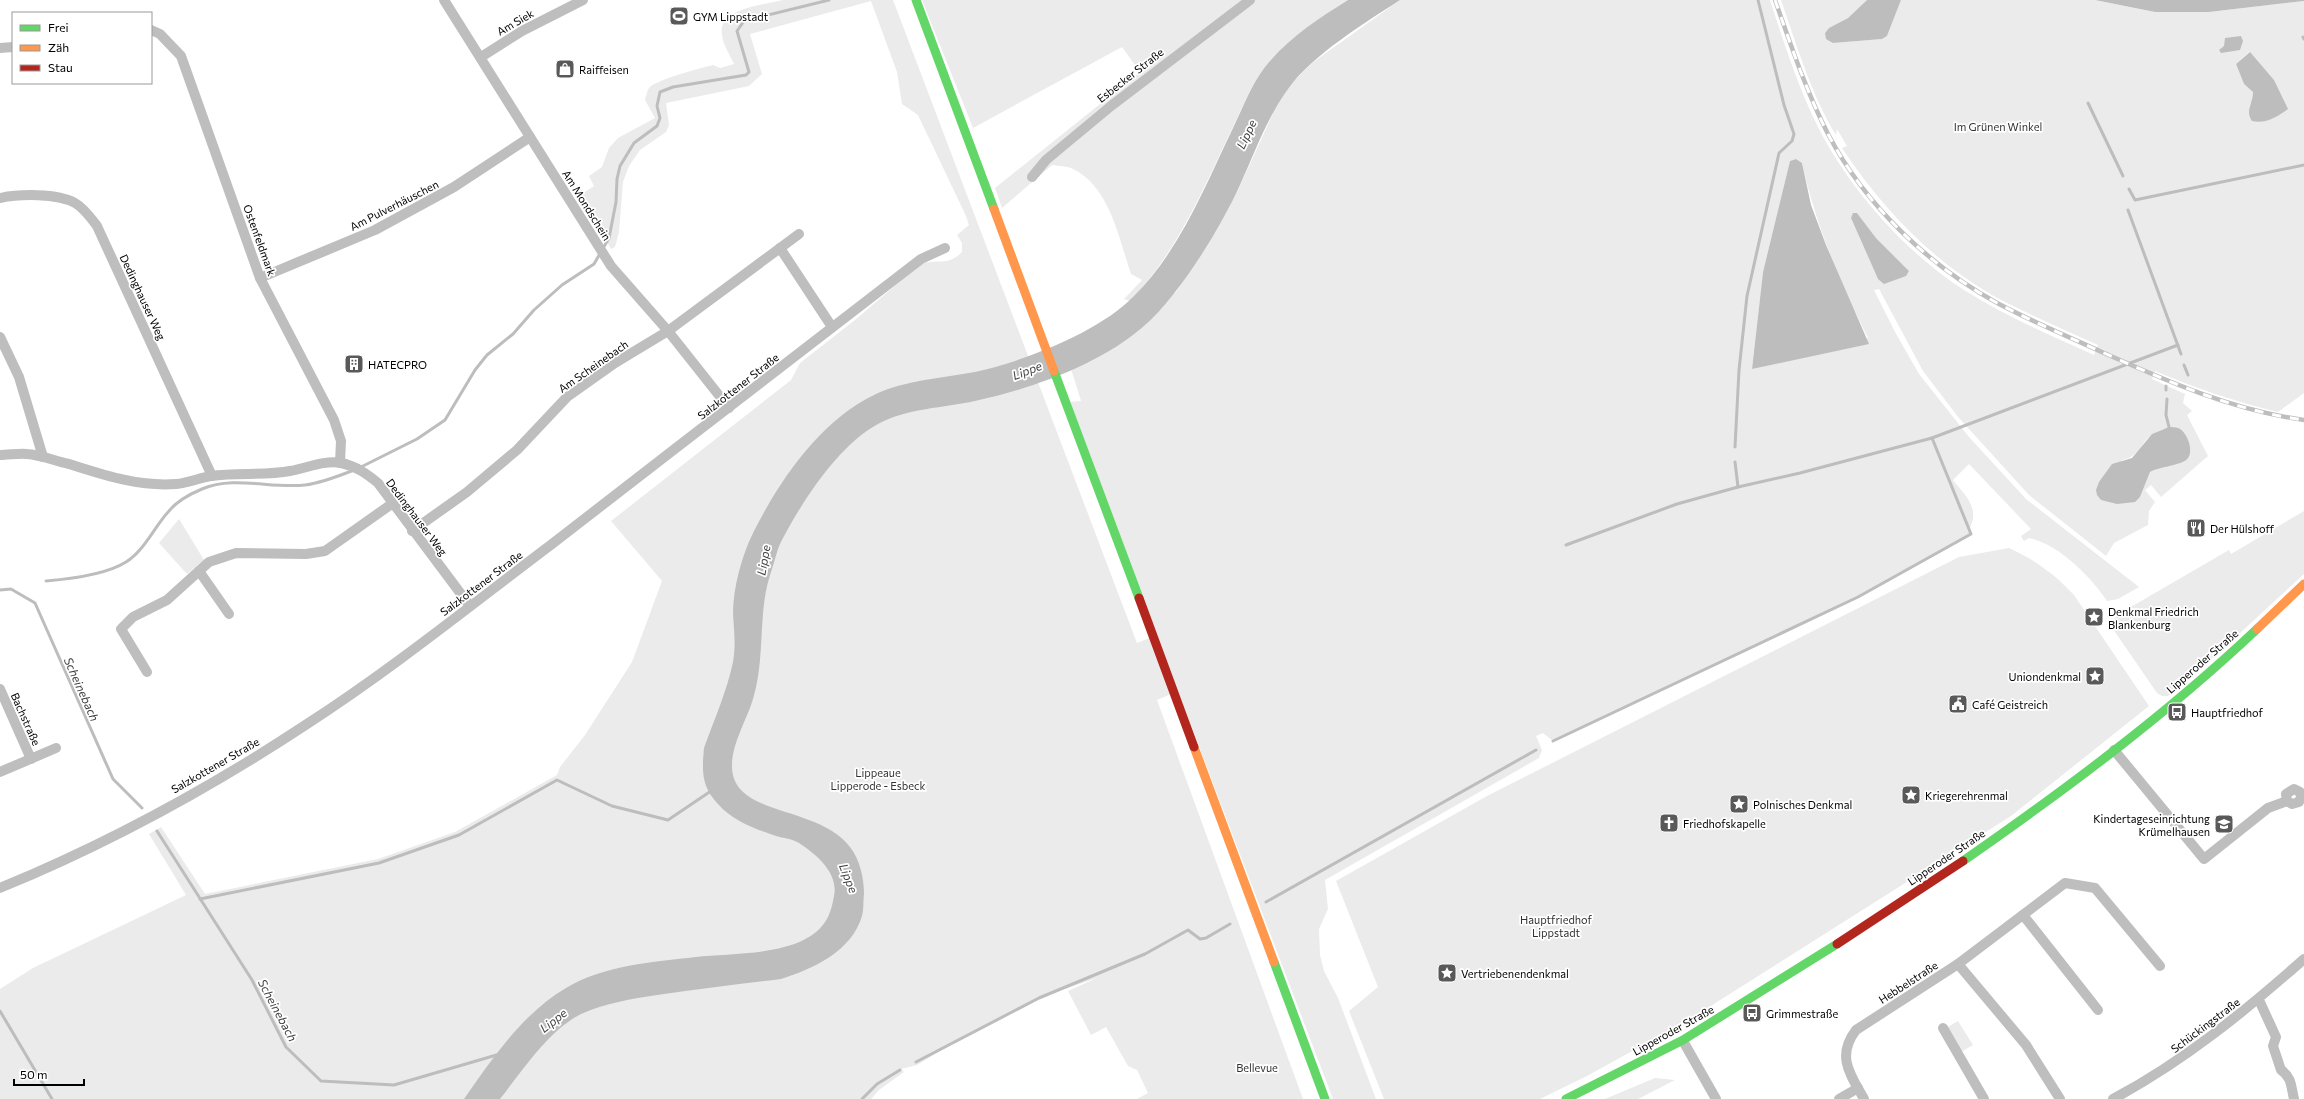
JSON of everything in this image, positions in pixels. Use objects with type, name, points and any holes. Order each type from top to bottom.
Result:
[{"type":"main road","points":[[916,0],[1175,697],[1306,1044],[1325,1099]]},
{"type":"main road","name":"Lipperoder Straße","points":[[1566,1099],[1683,1041],[1960,864],[2114,750],[2207,674],[2304,584]]},
{"type":"street","name":"Am Mondschein","points":[[444,0],[604,255],[668,331],[729,408]]},
{"type":"street","name":"Am Siek","points":[[481,57],[522,31],[583,0]]},
{"type":"street","name":"Esbecker Straße","points":[[1032,177],[1046,160],[1111,106],[1250,0]]},
{"type":"street","name":"Ostenfeldmark","points":[[152,30],[160,34],[181,56],[260,278],[334,420],[341,441],[340,463]]},
{"type":"street","points":[[0,48],[12,47]]},
{"type":"street","name":"Am Pulverhäuschen","points":[[260,278],[375,230],[454,187],[530,137]]},
{"type":"street","name":"Dedinghauser Weg","points":[[0,198],[15,195],[35,195],[56,197],[74,202],[97,226],[212,476]]},
{"type":"street","name":"Am Scheinebach","points":[[412,531],[466,492],[517,450],[567,397],[615,363],[668,331],[799,234]]},
{"type":"street","points":[[780,248],[832,327]]},
{"type":"street","name":"Salzkottener Straße","points":[[0,888],[67,858],[154,814],[229,773],[308,723],[470,606],[921,259],[945,248]]},
{"type":"street","points":[[0,337],[19,377],[43,457]]},
{"type":"street","name":"Dedinghauser Weg","points":[[0,455],[27,454],[43,457],[142,484],[178,484],[212,476],[262,475],[290,471],[318,464],[340,463],[364,472],[378,483],[412,531],[470,606]]},
{"type":"street","points":[[147,672],[121,629],[133,617],[167,600],[209,562],[236,553],[306,554],[325,551],[393,503]]},
{"type":"street","points":[[199,571],[229,614]]},
{"type":"street","name":"Bachstraße","points":[[0,689],[31,759]]},
{"type":"street","points":[[0,772],[56,748]]},
{"type":"street","points":[[2114,750],[2204,858],[2268,808],[2287,801]]},
{"type":"street","name":"Hebbelstraße","points":[[1864,1099],[1848,1070],[1845,1058],[1847,1044],[1856,1030],[1958,964],[2065,883],[2095,888],[2160,966]]},
{"type":"street","points":[[2023,915],[2098,1010]]},
{"type":"street","name":"Schückingstraße","points":[[2113,1099],[2125,1096],[2183,1057],[2259,1000],[2304,959]]},
{"type":"street","points":[[1958,964],[2026,1045],[2060,1099]]},
{"type":"street","points":[[2259,1000],[2266,1020],[2276,1037],[2273,1046],[2281,1070],[2287,1074],[2290,1080],[2294,1099]]},
{"type":"street","points":[[1943,1028],[1984,1099]]},
{"type":"street","points":[[1683,1041],[1716,1099]]},
{"type":"street","points":[[1839,1099],[1858,1088]]},
{"type":"green space","points":[[783,0],[893,0],[1137,643],[1157,635],[1070,402],[1081,401],[1071,369],[1110,350],[1176,292],[1200,256],[1238,190],[1274,111],[1290,85],[1312,63],[1400,0],[1770,0],[1798,81],[1818,127],[1846,174],[1881,218],[1921,257],[1942,275],[1964,290],[2012,317],[2094,355],[2098,345],[2001,300],[1954,270],[1912,234],[1893,214],[1858,171],[1842,148],[1847,146],[1837,129],[1836,135],[1819,103],[1805,69],[1781,0],[1867,0],[1848,18],[1829,28],[1825,33],[1833,43],[1882,39],[1887,36],[1901,0],[2095,0],[2155,12],[2209,12],[2304,1],[2304,393],[2278,412],[2246,404],[2216,394],[2155,371],[2152,379],[2185,394],[2183,403],[2192,411],[2187,415],[2208,456],[2161,497],[2151,485],[2145,490],[2155,502],[2149,511],[2148,525],[2114,543],[2106,556],[2029,495],[1959,418],[1923,371],[1879,289],[1874,290],[1895,332],[1919,374],[1969,437],[2026,499],[2139,587],[2118,599],[2107,601],[2083,572],[2063,554],[2040,541],[2029,538],[2024,541],[2021,536],[2031,529],[1969,464],[1953,480],[1970,503],[1972,509],[1972,522],[1969,529],[1971,534],[1858,597],[1553,741],[1543,733],[1536,736],[1542,750],[1539,758],[1325,880],[1328,909],[1319,929],[1320,955],[1324,971],[1338,998],[1376,1099],[1333,1099],[1178,691],[1157,700],[1303,1099],[1137,1099],[1148,1093],[1137,1070],[1128,1066],[1106,1027],[1091,1035],[1068,991],[1097,978],[1044,996],[942,1050],[917,1065],[901,1069],[904,1072],[879,1090],[871,1099],[0,1099],[0,989],[33,968],[186,895],[149,834],[161,827],[205,894],[378,859],[455,832],[557,775],[560,767],[585,735],[632,662],[662,581],[611,521],[791,380],[800,363],[855,320],[919,265],[951,260],[962,252],[962,243],[957,235],[969,225],[966,216],[918,115],[902,104],[897,72],[871,1],[750,34],[762,74],[749,86],[666,103],[669,125],[666,132],[640,150],[629,166],[623,182],[619,232],[615,247],[611,249],[580,195],[594,186],[589,176],[602,167],[609,148],[618,138],[655,118],[645,100],[649,88],[660,81],[713,65],[720,68],[734,64],[725,46],[722,35],[722,26],[727,19],[734,13],[744,9]],"holes":[[[2249,52],[2274,80],[2248,107],[2253,100],[2253,92],[2244,84],[2236,64]],[[1796,159],[1802,163],[1821,231],[1847,295],[1868,338],[1752,369],[1763,272],[1790,161]],[[1857,213],[1876,238],[1909,271],[1878,279],[1851,218]],[[2163,429],[2189,443],[2183,462],[2162,466],[2150,472],[2140,497],[2109,501],[2101,500],[2122,460],[2134,455],[2148,438]]]},
{"type":"green space","points":[[922,0],[1348,0],[1294,38],[1274,56],[1260,74],[1198,201],[1174,243],[1146,283],[1130,301],[1124,299],[1142,280],[1131,274],[1111,215],[1096,188],[1086,177],[1071,168],[1052,165],[1002,208],[995,188],[1140,72],[1122,47],[973,128]]},
{"type":"green space","points":[[2304,511],[2304,574],[2226,646],[2168,696],[2162,696],[2157,693],[2113,629],[2113,621],[2117,615],[2229,550],[2231,554]]},
{"type":"green space","points":[[179,519],[204,560],[187,574],[159,543]]},
{"type":"green space","name":"Hauptfriedhof Lippstadt","points":[[2009,548],[2044,568],[2074,595],[2149,706],[2011,816],[1687,1021],[1587,1076],[1540,1099],[1384,1099],[1349,1011],[1378,987],[1336,881],[1487,796],[1959,557]]},
{"type":"green space","points":[[1958,1021],[1973,1045],[1961,1052],[1946,1028]]},
{"type":"green space","points":[[1655,1078],[1675,1080],[1638,1099],[1605,1099]]},
{"type":"water","name":"Lippe","points":[[1348,0],[1400,0],[1340,40],[1298,76],[1288,89],[1268,123],[1232,202],[1211,240],[1171,297],[1144,326],[1127,340],[1107,352],[1042,382],[997,396],[901,415],[878,424],[864,433],[837,459],[824,474],[791,523],[776,555],[767,588],[764,603],[757,683],[750,708],[734,750],[732,771],[735,781],[743,792],[755,800],[770,807],[822,825],[837,835],[850,847],[861,869],[864,894],[862,916],[850,939],[830,957],[818,964],[781,979],[648,997],[619,1002],[590,1010],[569,1021],[558,1030],[537,1052],[500,1099],[464,1099],[497,1053],[522,1024],[550,999],[581,980],[612,969],[646,963],[772,950],[791,945],[808,938],[821,927],[831,910],[835,888],[830,872],[825,865],[806,847],[797,842],[745,824],[730,815],[718,804],[708,791],[703,771],[704,748],[724,695],[733,662],[735,644],[733,604],[736,582],[746,550],[765,511],[790,471],[804,452],[820,435],[856,405],[888,389],[925,380],[975,372],[1015,361],[1037,353],[1059,344],[1101,322],[1133,297],[1150,279],[1178,239],[1201,195],[1251,89],[1265,67],[1293,38]]},
{"type":"water","points":[[1867,0],[1901,0],[1887,36],[1882,39],[1833,43],[1826,39],[1825,33],[1829,28],[1848,18]]},
{"type":"water","points":[[2095,0],[2304,1],[2209,12],[2155,12]]},
{"type":"water","points":[[2241,36],[2243,41],[2240,50],[2221,53],[2219,50],[2224,46],[2225,38]]},
{"type":"water","points":[[2250,52],[2274,80],[2288,109],[2267,121],[2252,121],[2249,110],[2253,92],[2244,84],[2236,64]]},
{"type":"water","points":[[1796,159],[1802,163],[1811,205],[1826,245],[1869,344],[1752,369],[1763,272],[1790,161]]},
{"type":"water","points":[[1853,213],[1857,213],[1876,238],[1909,271],[1906,276],[1884,284],[1878,279],[1851,218]]},
{"type":"water","points":[[2169,427],[2178,428],[2187,437],[2190,446],[2190,455],[2188,458],[2181,463],[2159,468],[2150,472],[2140,497],[2135,502],[2117,504],[2101,500],[2097,495],[2096,490],[2099,482],[2112,464],[2132,458],[2152,434]]},
{"type":"waterway","points":[[359,468],[417,439],[445,420],[475,370],[487,355],[513,334],[534,310],[562,285],[594,264],[609,238],[616,202],[617,179],[620,166],[634,143],[657,126],[660,118],[657,106],[660,92],[673,87],[746,75],[749,72],[737,31],[744,21],[829,0]]},
{"type":"waterway","points":[[1735,447],[1739,370],[1747,296],[1779,153],[1792,141],[1794,134],[1784,105],[1758,0]]},
{"type":"waterway","points":[[2088,103],[2123,176]]},
{"type":"waterway","points":[[2129,189],[2135,200],[2304,165]]},
{"type":"waterway","points":[[2128,210],[2181,354]]},
{"type":"waterway","points":[[1566,545],[1677,504],[1932,438],[2178,345]]},
{"type":"waterway","points":[[2184,365],[2188,375]]},
{"type":"waterway","points":[[2167,399],[2166,415],[2169,427]]},
{"type":"waterway","points":[[1553,741],[1858,597],[1971,534],[1932,438]]},
{"type":"waterway","points":[[1735,462],[1738,487]]},
{"type":"waterway","points":[[46,581],[99,573],[126,562],[139,551],[172,507],[184,498],[202,489],[227,483],[292,486],[305,485],[324,481],[354,470]]},
{"type":"waterway","name":"Scheinebach","points":[[0,590],[11,589],[35,603],[113,779],[142,808]]},
{"type":"waterway","points":[[1266,902],[1536,750]]},
{"type":"waterway","points":[[200,899],[379,863],[459,835],[557,780],[612,806],[668,820],[711,791]]},
{"type":"waterway","name":"Scheinebach","points":[[157,831],[252,980],[286,1047],[321,1081],[394,1085],[500,1054]]},
{"type":"waterway","points":[[916,1062],[1039,998],[1145,954],[1188,930],[1200,939],[1206,938],[1230,924]]},
{"type":"waterway","points":[[0,1011],[52,1099]]},
{"type":"waterway","points":[[862,1099],[877,1084],[900,1070]]},
{"type":"railway","points":[[1775,0],[1799,68],[1820,118],[1843,160],[1860,185],[1880,209],[1924,252],[1973,289],[2012,311],[2051,329],[2201,394],[2252,409],[2304,420]]},
{"type":"traffic: fast","points":[[916,0],[994,209]]},
{"type":"traffic: fast","points":[[1054,371],[1139,598]]},
{"type":"traffic: fast","points":[[1963,861],[2114,751],[2187,692],[2257,629]]},
{"type":"traffic: fast","points":[[1566,1099],[1683,1040],[1837,944]]},
{"type":"traffic: fast","points":[[1274,962],[1325,1099]]},
{"type":"traffic: slow","points":[[994,209],[1054,371]]},
{"type":"traffic: slow","points":[[2257,629],[2304,584]]},
{"type":"traffic: slow","points":[[1194,747],[1274,962]]},
{"type":"traffic: jam","points":[[1139,598],[1194,747]]},
{"type":"traffic: jam","points":[[1837,944],[1963,861]]},
{"type":"place","name":"GYM Lippstadt","points":[[679,16]]},
{"type":"place","name":"Raiffeisen","points":[[565,69]]},
{"type":"place","name":"HATECPRO","points":[[354,364]]},
{"type":"place","name":"Der Hülshoff","points":[[2196,528]]},
{"type":"place","name":"Denkmal Friedrich Blankenburg","points":[[2094,617]]},
{"type":"place","name":"Uniondenkmal","points":[[2095,676]]},
{"type":"place","name":"Café Geistreich","points":[[1958,704]]},
{"type":"place","name":"Hauptfriedhof","points":[[2177,712]]},
{"type":"place","name":"Kriegerehrenmal","points":[[1911,795]]},
{"type":"place","name":"Polnisches Denkmal","points":[[1739,804]]},
{"type":"place","name":"Friedhofskapelle","points":[[1669,823]]},
{"type":"place","name":"Kindertageseinrichtung Krümelhausen","points":[[2224,824]]},
{"type":"place","name":"Vertriebenendenkmal","points":[[1447,973]]},
{"type":"place","name":"Grimmestraße","points":[[1752,1013]]},
{"type":"park label","name":"Im Grünen Winkel","points":[[1998,126]]},
{"type":"park label","name":"Lippeaue Lipperode - Esbeck","points":[[878,778]]},
{"type":"park label","name":"Bellevue","points":[[1257,1067]]}]
